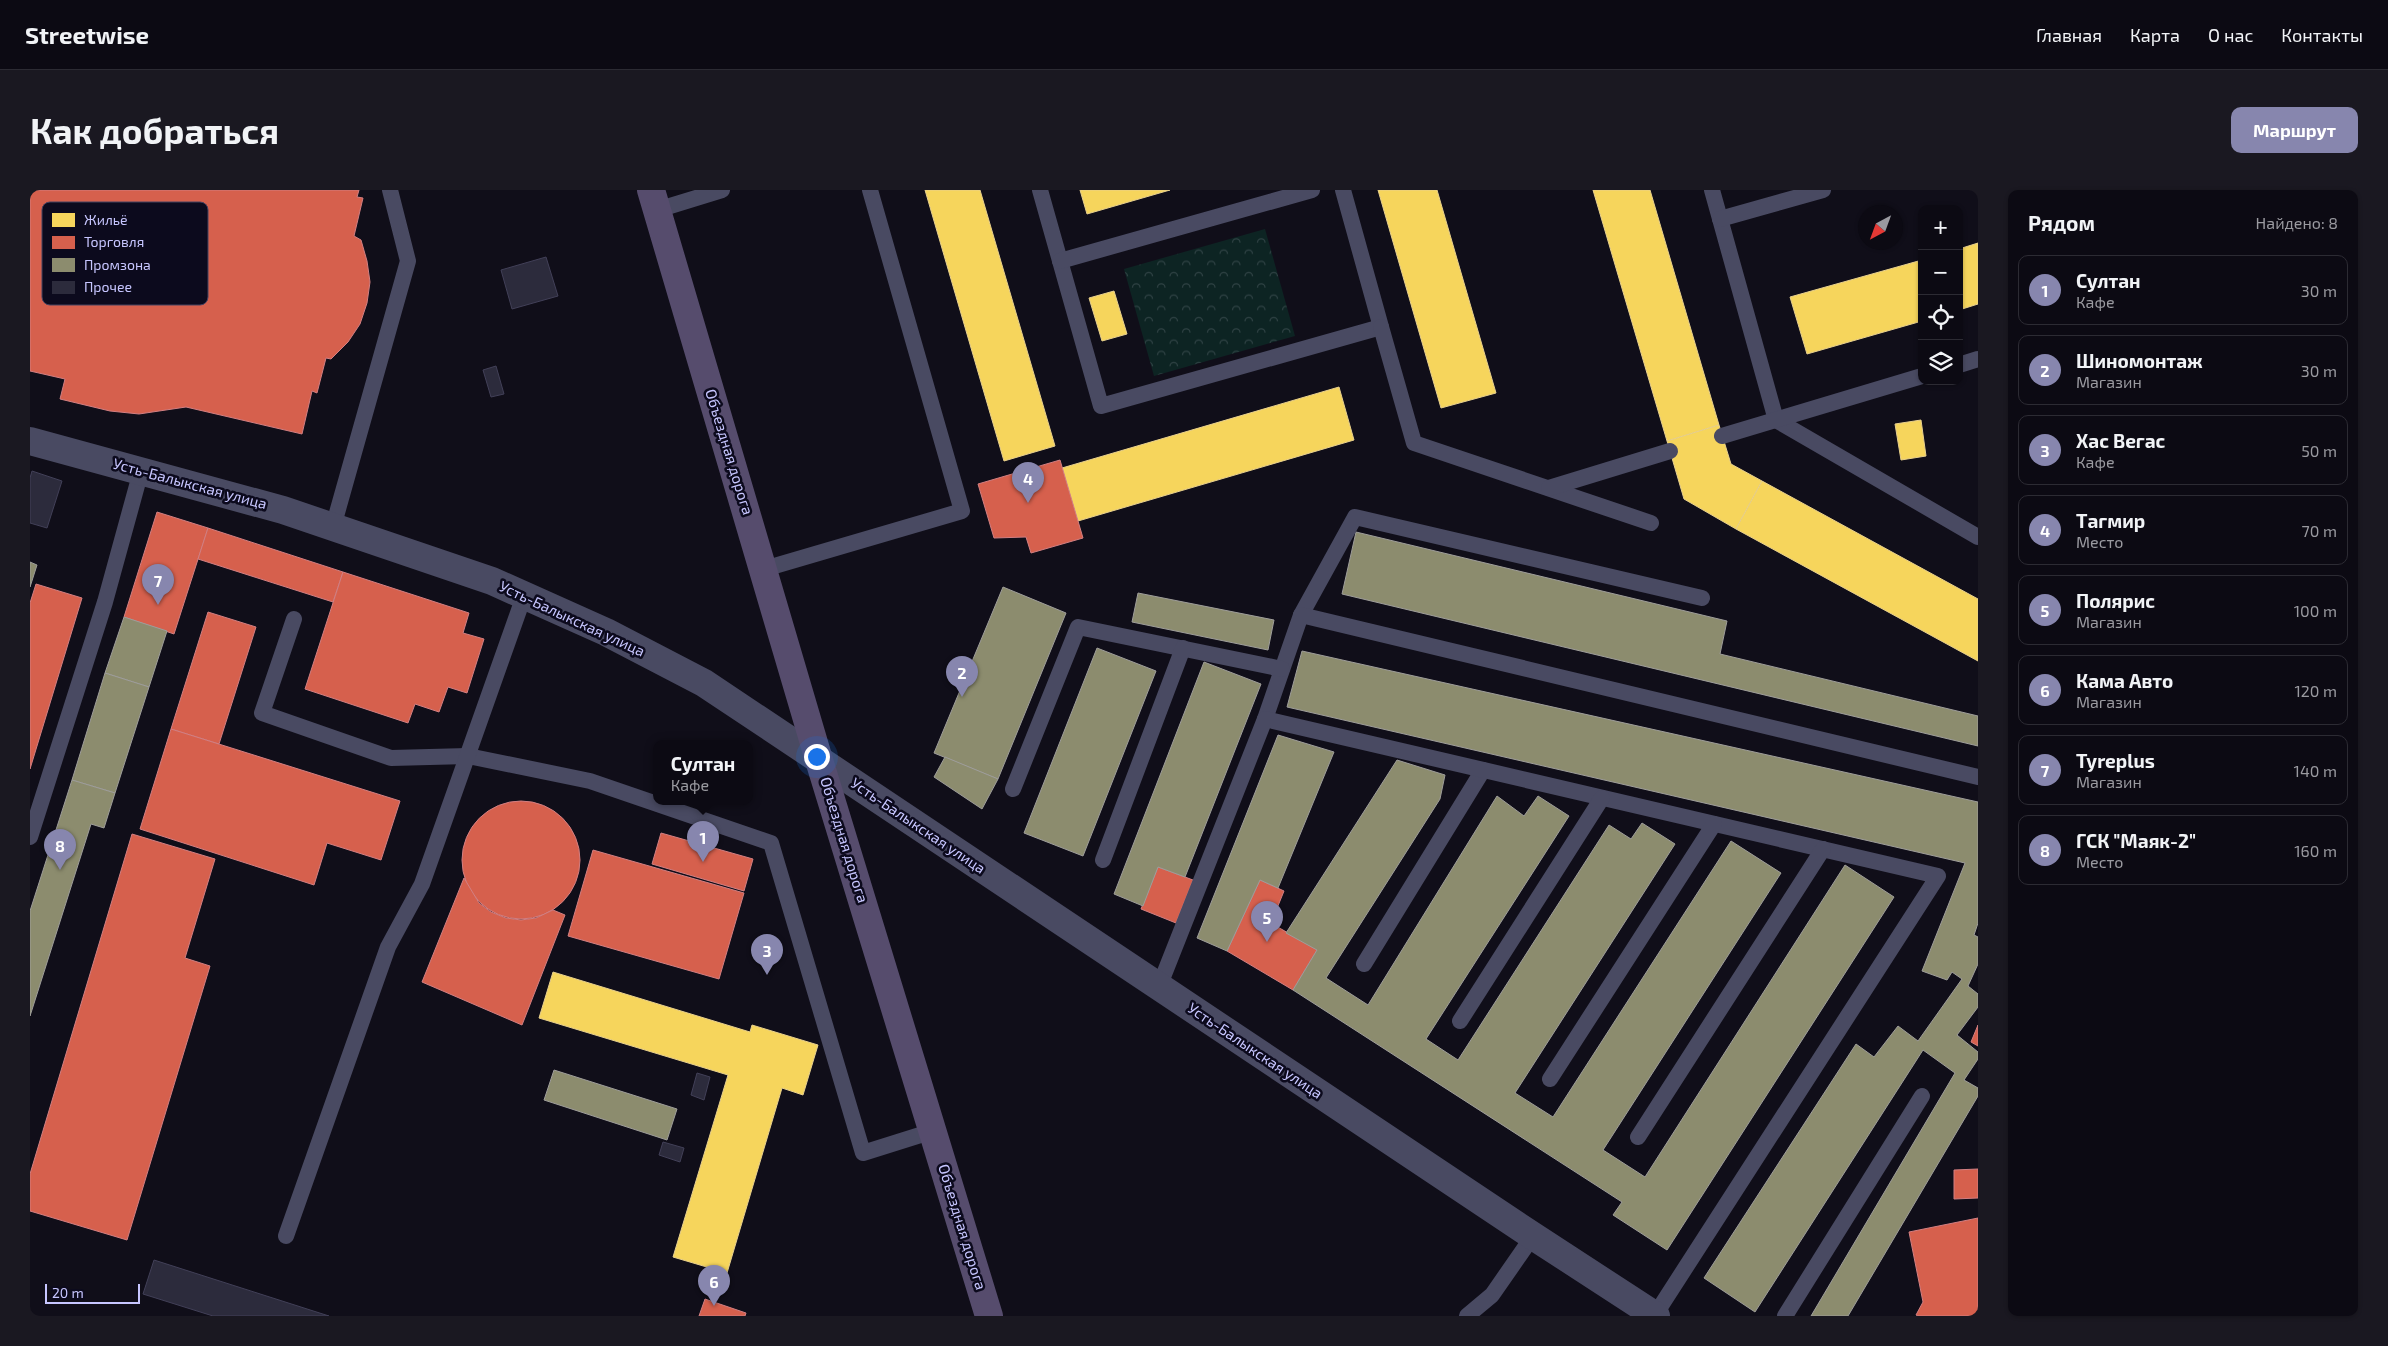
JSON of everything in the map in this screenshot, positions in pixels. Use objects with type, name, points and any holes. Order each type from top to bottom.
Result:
[{"type":"main road","name":"Объездная дорога","points":[[654,200],[820,760],[989,1316]]},
{"type":"street","name":"Усть-Балыкская улица","points":[[30,441],[283,510],[492,581],[606,632],[704,683],[1533,1236],[1656,1315]]},
{"type":"lane","points":[[333,527],[408,261],[390,190]]},
{"type":"lane","points":[[654,200],[722,190]]},
{"type":"lane","points":[[764,568],[962,511],[870,190]]},
{"type":"lane","points":[[1040,190],[1101,406],[1381,327]]},
{"type":"lane","points":[[1060,261],[1312,190]]},
{"type":"lane","points":[[1343,190],[1414,443],[1651,522]]},
{"type":"lane","points":[[1712,190],[1776,420],[1978,537]]},
{"type":"lane","points":[[1720,220],[1824,190]]},
{"type":"lane","points":[[1963,363],[1978,359]]},
{"type":"lane","points":[[1722,436],[1918,377]]},
{"type":"lane","points":[[1549,488],[1670,451]]},
{"type":"lane","points":[[30,837],[105,602],[141,471]]},
{"type":"lane","points":[[1159,987],[1265,719],[1301,615],[1356,517],[1702,598]]},
{"type":"lane","points":[[286,1236],[388,947],[422,884],[524,596]]},
{"type":"lane","points":[[1301,615],[1978,777]]},
{"type":"lane","points":[[294,619],[262,713],[392,758],[468,756],[590,781],[653,803]]},
{"type":"lane","points":[[1014,789],[1078,627],[1282,669]]},
{"type":"lane","points":[[1103,860],[1183,648]]},
{"type":"lane","points":[[1265,719],[1938,876],[1656,1315]]},
{"type":"lane","points":[[1364,964],[1484,770]]},
{"type":"lane","points":[[1460,1021],[1602,798]]},
{"type":"lane","points":[[659,805],[771,844],[863,1153],[933,1131]]},
{"type":"lane","points":[[1550,1079],[1714,824]]},
{"type":"lane","points":[[1638,1137],[1823,849]]},
{"type":"lane","points":[[1785,1316],[1922,1096]]},
{"type":"lane","points":[[1467,1316],[1492,1296],[1533,1236]]},
{"type":"green space","points":[[1265,229],[1295,336],[1154,376],[1124,269]]},
{"type":"building: Жильё","points":[[925,190],[980,190],[1055,446],[1004,461]]},
{"type":"building: Жильё","points":[[1080,190],[1170,190],[1087,214]]},
{"type":"building: Жильё","points":[[1378,190],[1437,190],[1496,393],[1441,408]]},
{"type":"building: Жильё","points":[[1593,190],[1650,190],[1719,425],[1667,441]]},
{"type":"building: Жильё","points":[[1978,243],[1978,304],[1963,309],[1963,250],[1963,248]]},
{"type":"building: Жильё","points":[[1918,261],[1918,322],[1807,354],[1790,297]]},
{"type":"building: Жильё","points":[[1114,291],[1127,334],[1102,341],[1089,298]]},
{"type":"building: Жильё","points":[[1339,387],[1354,440],[1078,521],[1062,468]]},
{"type":"building: Жильё","points":[[1921,420],[1926,456],[1901,460],[1895,424]]},
{"type":"building: Жильё","points":[[1719,425],[1731,464],[1762,481],[1736,529],[1684,499],[1667,441]]},
{"type":"building: Жильё","points":[[1762,481],[1978,599],[1978,661],[1736,529]]},
{"type":"building: Жильё","points":[[553,972],[750,1032],[752,1025],[818,1045],[803,1095],[782,1088],[727,1273],[673,1257],[728,1075],[539,1018]]},
{"type":"building: Торговля","points":[[30,190],[359,190],[357,197],[363,198],[354,236],[361,240],[367,261],[370,282],[367,303],[360,324],[348,342],[331,359],[326,358],[317,393],[312,391],[302,434],[186,407],[139,414],[110,411],[60,399],[65,379],[30,371]]},
{"type":"building: Торговля","points":[[1060,460],[1083,538],[1031,553],[1026,537],[994,538],[978,484]]},
{"type":"building: Торговля","points":[[157,512],[208,528],[174,634],[124,617]]},
{"type":"building: Торговля","points":[[208,528],[343,572],[333,602],[198,559]]},
{"type":"building: Торговля","points":[[343,572],[469,613],[463,633],[484,639],[467,693],[448,687],[439,712],[415,704],[408,723],[305,689]]},
{"type":"building: Торговля","points":[[36,584],[82,598],[30,769],[30,603]]},
{"type":"building: Торговля","points":[[208,612],[256,627],[219,744],[171,729]]},
{"type":"building: Торговля","points":[[171,729],[400,801],[381,860],[327,843],[314,885],[140,829]]},
{"type":"building: Торговля","points":[[521,801],[544,805],[563,818],[576,837],[580,860],[576,883],[563,902],[544,915],[521,919],[498,915],[479,902],[466,883],[462,860],[466,837],[479,818],[498,805]]},
{"type":"building: Торговля","points":[[661,833],[753,859],[744,891],[652,864]]},
{"type":"building: Торговля","points":[[132,834],[215,859],[185,958],[210,966],[127,1240],[30,1211],[30,1174]]},
{"type":"building: Торговля","points":[[593,850],[744,893],[719,979],[568,936]]},
{"type":"building: Торговля","points":[[1158,867],[1193,880],[1176,923],[1141,909]]},
{"type":"building: Торговля","points":[[464,878],[479,903],[491,912],[506,918],[521,920],[536,918],[553,910],[565,915],[522,1025],[422,982]]},
{"type":"building: Торговля","points":[[1260,880],[1284,891],[1271,923],[1317,950],[1293,990],[1227,951]]},
{"type":"building: Торговля","points":[[1978,1025],[1978,1046],[1971,1042]]},
{"type":"building: Торговля","points":[[1978,1169],[1978,1198],[1954,1199],[1954,1170]]},
{"type":"building: Торговля","points":[[1978,1218],[1978,1316],[1916,1315],[1923,1302],[1909,1232]]},
{"type":"building: Торговля","points":[[705,1299],[746,1313],[745,1316],[699,1316]]},
{"type":"building: Промзона","points":[[1356,532],[1727,621],[1720,654],[1978,716],[1978,746],[1342,594]]},
{"type":"building: Промзона","points":[[30,562],[37,565],[30,587]]},
{"type":"building: Промзона","points":[[1003,587],[1066,613],[998,779],[934,753]]},
{"type":"building: Промзона","points":[[1138,593],[1274,620],[1268,650],[1132,622]]},
{"type":"building: Промзона","points":[[124,617],[167,631],[149,687],[105,673]]},
{"type":"building: Промзона","points":[[1097,648],[1156,671],[1083,856],[1024,833]]},
{"type":"building: Промзона","points":[[1302,651],[1978,802],[1978,923],[1974,935],[1978,937],[1978,964],[1968,986],[1978,994],[1978,1007],[1957,1035],[1978,1052],[1978,1059],[1964,1080],[1978,1088],[1978,1096],[1848,1316],[1811,1316],[1955,1073],[1923,1050],[1755,1312],[1704,1278],[1856,1044],[1874,1057],[1898,1026],[1918,1041],[1962,979],[1952,972],[1947,980],[1922,971],[1965,863],[1287,707]]},
{"type":"building: Промзона","points":[[1204,662],[1261,684],[1185,877],[1158,867],[1143,906],[1114,894]]},
{"type":"building: Промзона","points":[[105,673],[149,687],[115,793],[72,780]]},
{"type":"building: Промзона","points":[[1278,735],[1334,752],[1278,888],[1260,880],[1227,951],[1197,938]]},
{"type":"building: Промзона","points":[[945,757],[998,779],[982,809],[934,777]]},
{"type":"building: Промзона","points":[[1397,760],[1445,775],[1440,799],[1326,978],[1368,1005],[1497,796],[1524,816],[1538,796],[1569,816],[1426,1039],[1458,1060],[1609,825],[1631,839],[1642,823],[1675,844],[1515,1093],[1553,1117],[1731,841],[1781,873],[1603,1150],[1645,1177],[1845,865],[1894,897],[1667,1250],[1613,1215],[1622,1202],[1293,990],[1317,950],[1286,933]]},
{"type":"building: Промзона","points":[[72,780],[115,793],[104,828],[91,824],[30,1016],[30,911]]},
{"type":"building: Промзона","points":[[554,1070],[677,1109],[667,1140],[544,1100]]},
{"type":"building: Прочее","points":[[546,257],[558,296],[512,309],[501,270]]},
{"type":"building: Прочее","points":[[496,366],[504,394],[491,397],[483,370]]},
{"type":"building: Прочее","points":[[32,471],[62,481],[47,528],[30,523],[30,478]]},
{"type":"building: Прочее","points":[[697,1073],[710,1077],[704,1100],[691,1095]]},
{"type":"building: Прочее","points":[[663,1142],[684,1148],[680,1162],[659,1155]]},
{"type":"building: Прочее","points":[[154,1260],[329,1316],[213,1316],[143,1294]]},
{"type":"place","name":"Тагмир","points":[[1028,503]]},
{"type":"place","name":"Tyreplus","points":[[158,605]]},
{"type":"place","name":"Шиномонтаж","points":[[962,697]]},
{"type":"place","name":"Султан","points":[[703,862]]},
{"type":"place","name":"ГСК \"Маяк-2\"","points":[[60,870]]},
{"type":"place","name":"Полярис","points":[[1267,942]]},
{"type":"place","name":"Хас Вегас","points":[[767,975]]},
{"type":"place","name":"Кама Авто","points":[[714,1306]]}]
